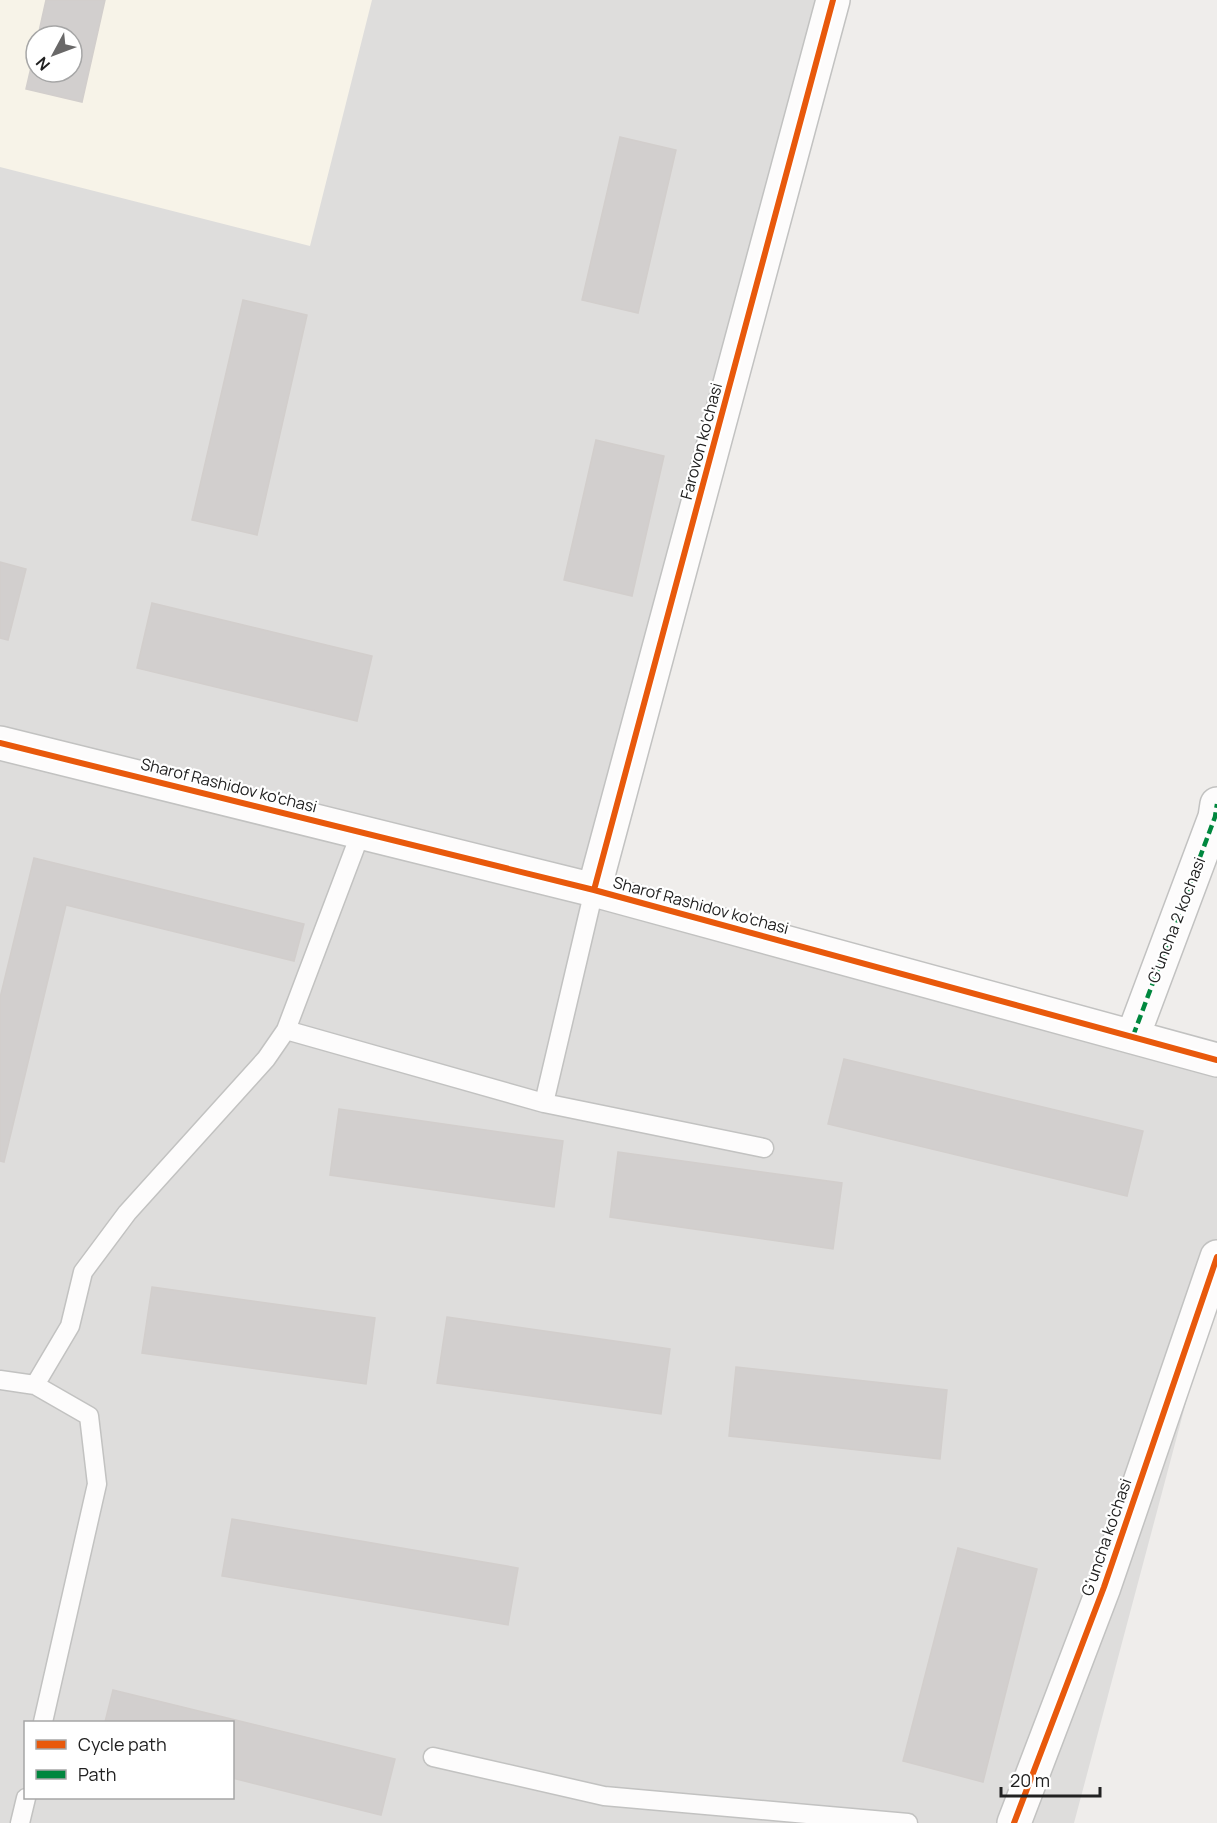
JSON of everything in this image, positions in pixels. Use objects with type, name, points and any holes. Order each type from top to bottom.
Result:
[{"type":"street","name":"Farovon ko'chasi","points":[[594,890],[833,0]]},
{"type":"street","name":"Sharof Rashidov ko'chasi","points":[[0,743],[594,890],[1217,1060]]},
{"type":"street","name":"G‘uncha 2 kochasi","points":[[1132,1036],[1215,817],[1217,804]]},
{"type":"street","name":"G‘uncha ko'chasi","points":[[1014,1823],[1104,1587],[1217,1257]]},
{"type":"lane","points":[[35,1385],[70,1326],[83,1272],[127,1213],[266,1059],[286,1030],[361,832]]},
{"type":"lane","points":[[544,1102],[594,890]]},
{"type":"lane","points":[[286,1030],[544,1102],[764,1148]]},
{"type":"lane","points":[[0,1380],[35,1385],[89,1416],[97,1484],[43,1721]]},
{"type":"lane","points":[[433,1757],[604,1796],[908,1823]]},
{"type":"lane","points":[[20,1823],[26,1799]]},
{"type":"shaded area","points":[[0,0],[833,0],[594,890],[1217,1060],[1217,1286],[1074,1823],[0,1823]]},
{"type":"shaded area","points":[[0,0],[372,0],[310,246],[0,167]]},
{"type":"building","points":[[46,0],[105,0],[82,102],[26,89],[27,84],[84,84],[84,24],[41,24]]},
{"type":"building","points":[[620,137],[676,150],[638,313],[582,300]]},
{"type":"building","points":[[243,300],[307,315],[257,535],[192,520]]},
{"type":"building","points":[[596,440],[664,456],[632,596],[564,580]]},
{"type":"building","points":[[0,562],[26,569],[8,640],[0,638]]},
{"type":"building","points":[[152,603],[372,656],[357,721],[137,668]]},
{"type":"building","points":[[34,858],[304,924],[294,961],[66,905],[4,1162],[0,1161],[0,998]]},
{"type":"building","points":[[844,1059],[1143,1131],[1127,1196],[828,1124]]},
{"type":"building","points":[[339,1109],[563,1141],[554,1207],[330,1175]]},
{"type":"building","points":[[618,1152],[842,1183],[833,1249],[610,1217]]},
{"type":"building","points":[[152,1287],[375,1318],[366,1384],[142,1353]]},
{"type":"building","points":[[447,1317],[670,1349],[661,1414],[437,1383]]},
{"type":"building","points":[[736,1367],[947,1390],[940,1459],[729,1436]]},
{"type":"building","points":[[232,1519],[518,1568],[508,1625],[222,1576]]},
{"type":"building","points":[[958,1548],[1037,1569],[983,1782],[903,1761]]},
{"type":"building","points":[[113,1690],[395,1759],[381,1815],[234,1778],[234,1721],[105,1721]]},
{"type":"marked path","points":[[1133,1036],[1215,817],[1217,804]]},
{"type":"cycle path","points":[[594,890],[833,0]]},
{"type":"cycle path","points":[[0,743],[594,890],[1217,1060]]},
{"type":"cycle path","points":[[1014,1823],[1104,1587],[1217,1257]]}]
